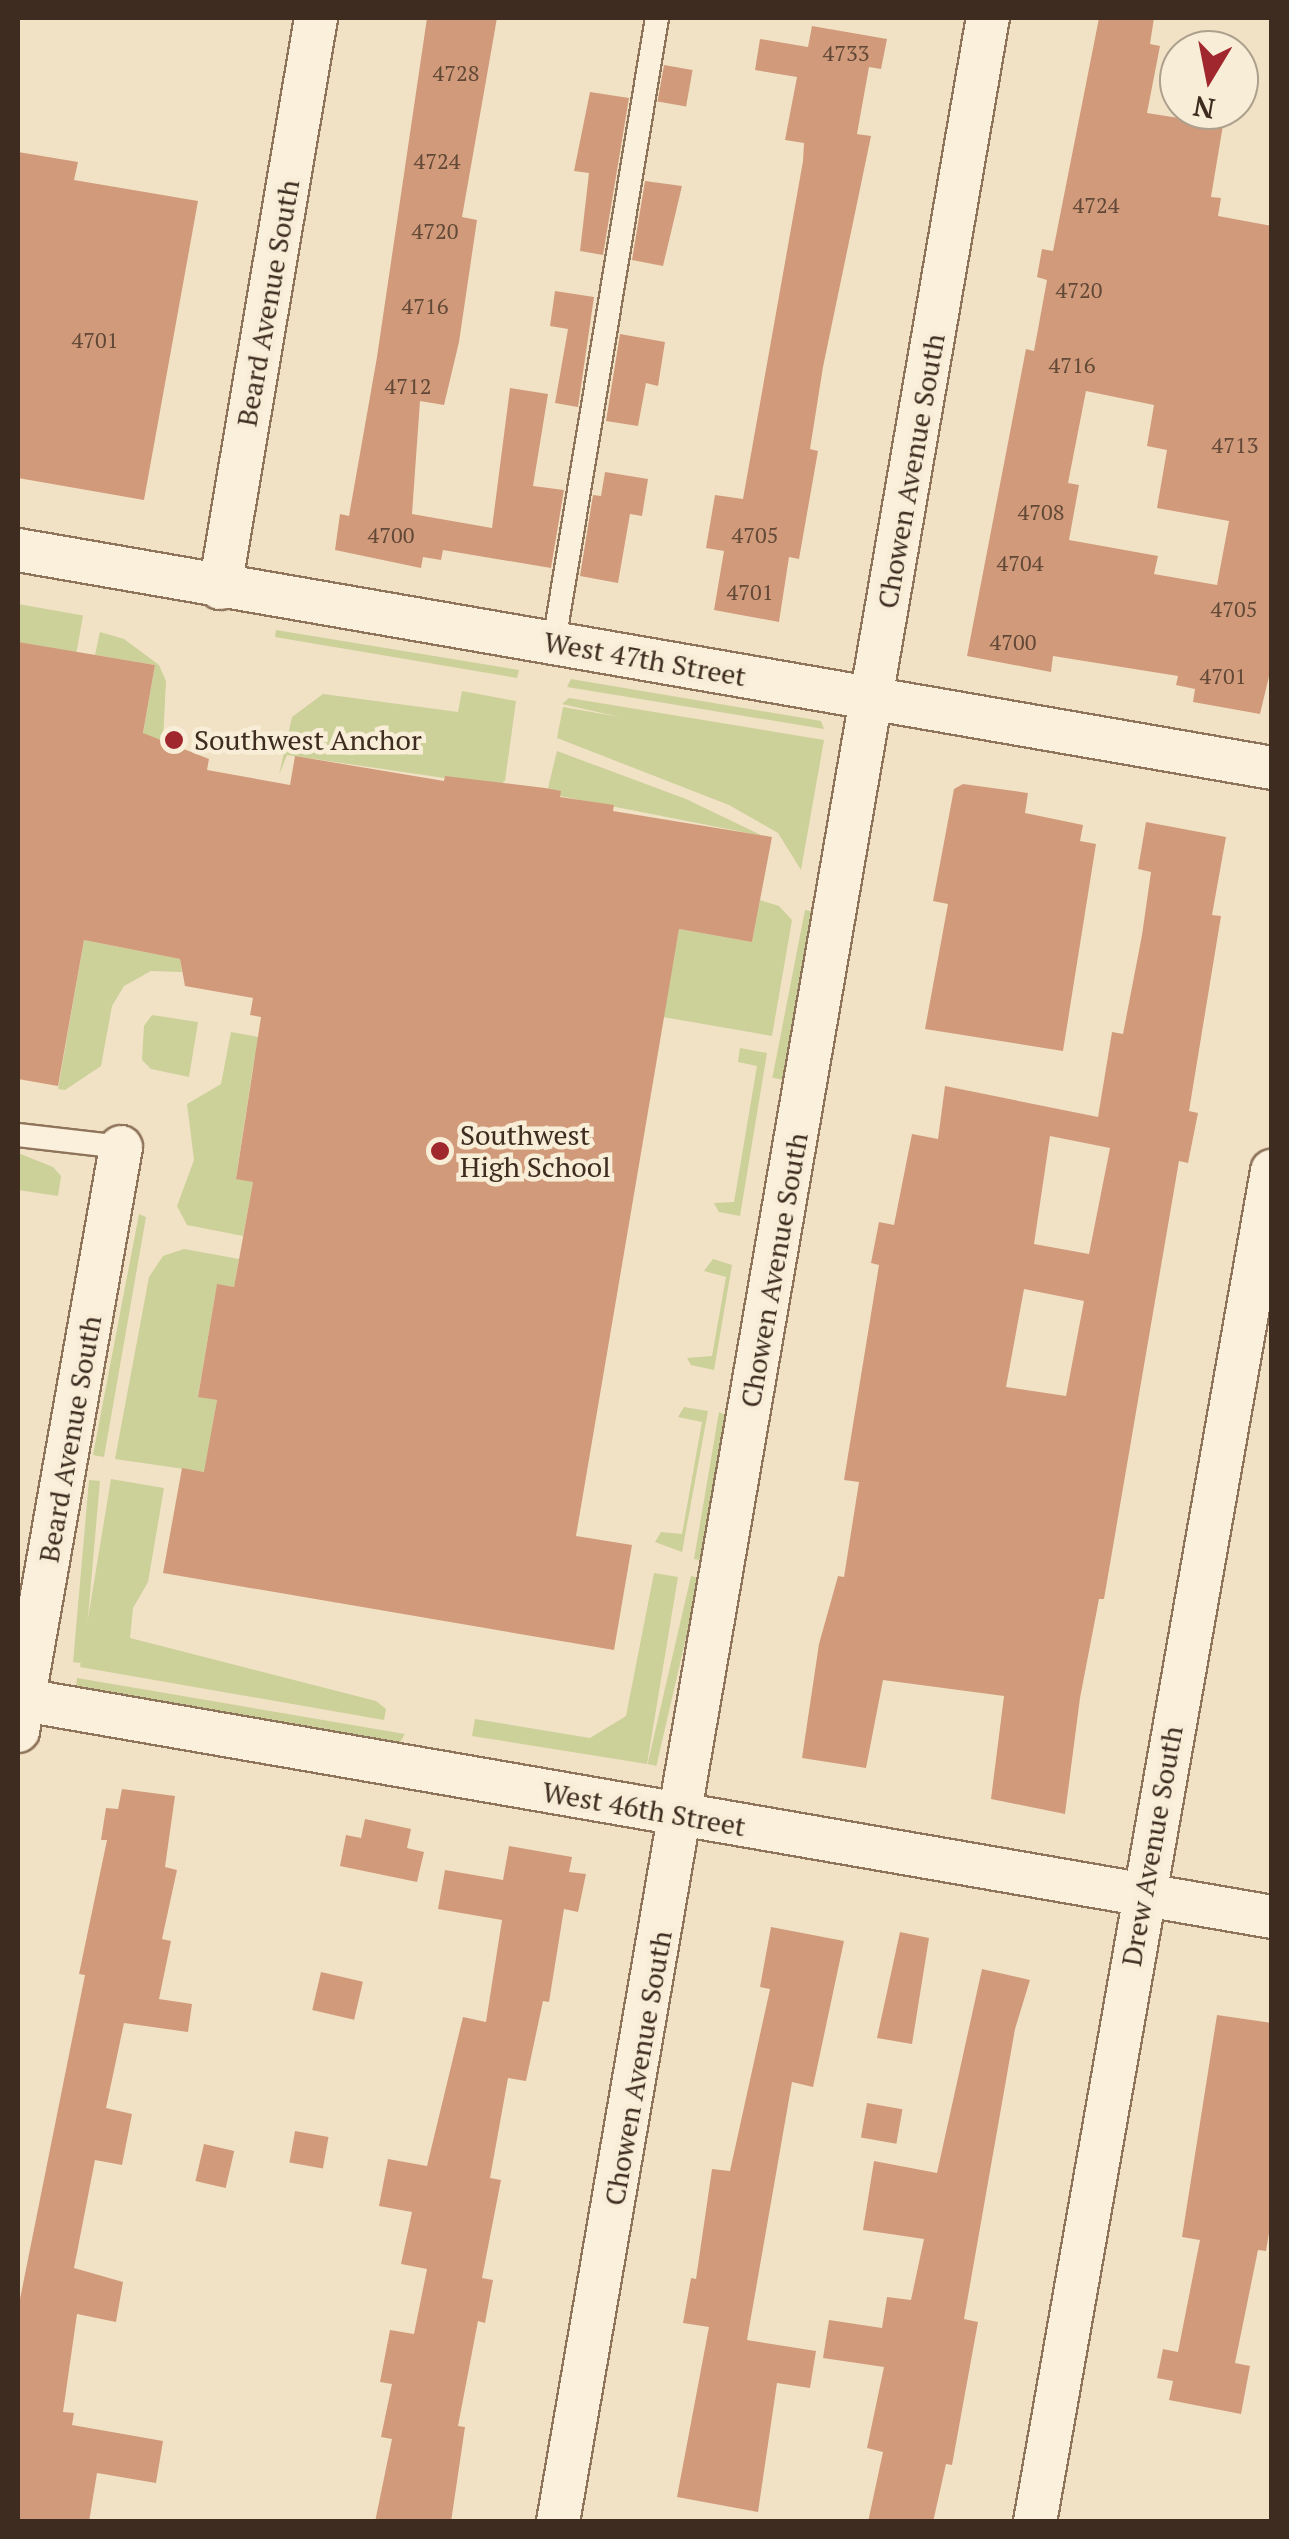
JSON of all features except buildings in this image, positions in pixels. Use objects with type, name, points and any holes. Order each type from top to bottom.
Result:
[{"type":"street","name":"Beard Avenue South","points":[[220,588],[316,18]]},
{"type":"street","name":"Chowen Avenue South","points":[[558,2522],[988,18]]},
{"type":"street","name":"West 47th Street","points":[[18,550],[1272,768]]},
{"type":"street","name":"Beard Avenue South","points":[[19,1710],[121,1146]]},
{"type":"street","name":"Drew Avenue South","points":[[1035,2522],[1272,1171]]},
{"type":"street","name":"West 46th Street","points":[[19,1710],[682,1815],[1272,1917]]},
{"type":"lane","points":[[554,642],[657,18]]},
{"type":"lane","points":[[18,1135],[121,1146]]},
{"type":"green space","points":[[18,604],[83,615],[76,653],[18,643]]},
{"type":"green space","points":[[276,630],[519,670],[517,678],[275,637]]},
{"type":"green space","points":[[100,632],[124,639],[159,665],[166,681],[163,741],[143,734],[155,665],[95,655]]},
{"type":"green space","points":[[571,679],[821,721],[824,729],[567,687]]},
{"type":"green space","points":[[462,691],[516,701],[505,781],[499,786],[287,755],[279,775],[292,717],[323,694],[458,712]]},
{"type":"green space","points":[[569,698],[824,740],[801,870],[778,833],[729,805],[557,738],[563,707],[620,717],[562,704]]},
{"type":"green space","points":[[557,751],[686,799],[763,836],[560,796],[548,788]]},
{"type":"green space","points":[[760,900],[779,906],[792,920],[772,1036],[663,1017],[679,929],[752,942]]},
{"type":"green space","points":[[805,910],[815,912],[782,1080],[772,1078]]},
{"type":"green space","points":[[84,940],[180,959],[182,972],[151,971],[124,986],[112,1006],[101,1066],[65,1090],[58,1089]]},
{"type":"green space","points":[[152,1015],[198,1022],[189,1077],[151,1069],[142,1060],[144,1026]]},
{"type":"green space","points":[[231,1032],[269,1039],[253,1067],[236,1178],[253,1182],[243,1236],[187,1225],[177,1206],[194,1160],[187,1104],[221,1084]]},
{"type":"green space","points":[[740,1048],[767,1053],[740,1216],[719,1212],[714,1203],[734,1202],[757,1066],[738,1062]]},
{"type":"green space","points":[[18,1153],[53,1167],[61,1176],[58,1196],[18,1190]]},
{"type":"green space","points":[[139,1214],[146,1217],[104,1457],[93,1455]]},
{"type":"green space","points":[[184,1249],[239,1259],[234,1287],[217,1285],[198,1396],[217,1400],[205,1472],[115,1459],[149,1277],[163,1256]]},
{"type":"green space","points":[[713,1259],[732,1265],[714,1370],[691,1365],[687,1358],[712,1356],[726,1277],[704,1271]]},
{"type":"green space","points":[[684,1407],[708,1411],[682,1552],[655,1542],[661,1532],[682,1534],[702,1422],[678,1417]]},
{"type":"green space","points":[[719,1412],[727,1416],[704,1561],[694,1559]]},
{"type":"green space","points":[[111,1479],[164,1488],[148,1582],[133,1608],[130,1638],[376,1701],[386,1709],[384,1720],[80,1667]]},
{"type":"green space","points":[[89,1480],[100,1481],[84,1663],[73,1662]]},
{"type":"green space","points":[[654,1573],[678,1577],[647,1764],[472,1736],[475,1719],[590,1738],[626,1716]]},
{"type":"green space","points":[[691,1576],[700,1578],[656,1766],[648,1764]]},
{"type":"green space","points":[[77,1678],[405,1734],[399,1744],[76,1687]]},
{"type":"place","name":"Southwest Anchor","points":[[174,740]]},
{"type":"place","name":"Southwest High School","points":[[440,1151]]}]
